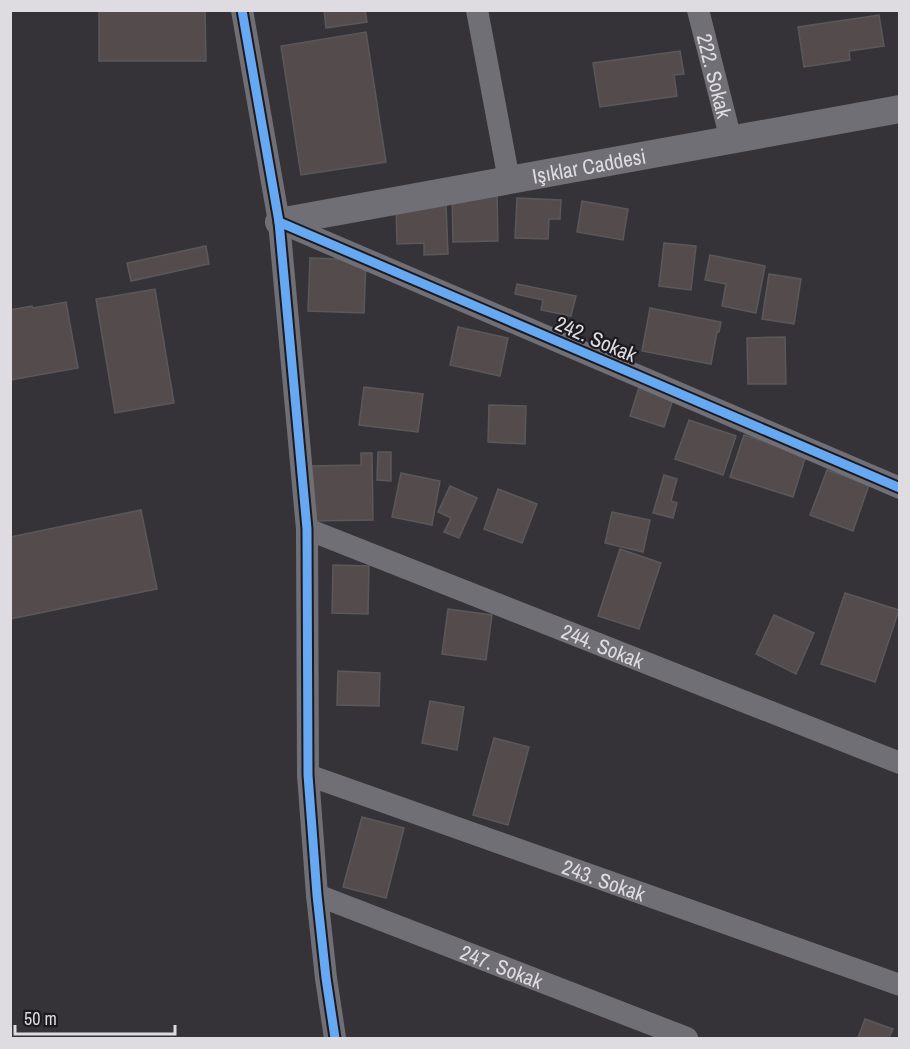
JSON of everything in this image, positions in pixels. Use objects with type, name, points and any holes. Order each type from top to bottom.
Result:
[{"type":"street","points":[[242,10],[279,222],[307,529],[308,775],[317,895],[335,1038]]},
{"type":"street","points":[[477,10],[509,180]]},
{"type":"street","name":"222. Sokak","points":[[698,10],[731,140]]},
{"type":"street","name":"Işıklar Caddesi","points":[[279,222],[900,109]]},
{"type":"street","name":"242. Sokak","points":[[279,222],[900,488]]},
{"type":"street","name":"244. Sokak","points":[[307,529],[900,763]]},
{"type":"street","name":"243. Sokak","points":[[308,775],[900,985]]},
{"type":"street","name":"247. Sokak","points":[[317,895],[687,1038]]},
{"type":"building","points":[[99,10],[205,10],[206,61],[99,61]]},
{"type":"building","points":[[324,10],[365,10],[367,22],[326,28]]},
{"type":"building","points":[[879,15],[884,46],[849,51],[850,60],[804,67],[798,27]]},
{"type":"building","points":[[366,32],[386,162],[301,175],[281,46]]},
{"type":"building","points":[[680,51],[684,74],[674,75],[677,96],[600,107],[593,63]]},
{"type":"building","points":[[497,193],[498,241],[453,242],[452,194]]},
{"type":"building","points":[[517,198],[561,200],[560,219],[549,219],[548,239],[515,238]]},
{"type":"building","points":[[582,201],[628,209],[623,240],[577,232]]},
{"type":"building","points":[[446,204],[448,254],[424,255],[424,243],[397,244],[396,207]]},
{"type":"building","points":[[664,243],[696,246],[691,290],[659,286]]},
{"type":"building","points":[[206,246],[209,264],[131,281],[127,263]]},
{"type":"building","points":[[710,255],[765,266],[756,313],[722,306],[726,284],[705,280]]},
{"type":"building","points":[[310,258],[366,260],[364,313],[308,311]]},
{"type":"building","points":[[769,274],[801,279],[794,324],[762,319]]},
{"type":"building","points":[[517,284],[576,296],[571,316],[541,310],[543,300],[515,294]]},
{"type":"building","points":[[155,289],[174,403],[115,413],[96,299]]},
{"type":"building","points":[[66,302],[78,368],[10,380],[10,310]]},
{"type":"building","points":[[650,308],[721,322],[711,364],[642,351]]},
{"type":"building","points":[[458,327],[508,338],[500,376],[450,365]]},
{"type":"building","points":[[785,337],[786,384],[748,384],[747,338]]},
{"type":"building","points":[[641,381],[675,393],[664,427],[630,416]]},
{"type":"building","points":[[364,387],[423,394],[418,432],[359,425]]},
{"type":"building","points":[[489,405],[526,406],[525,444],[488,442]]},
{"type":"building","points":[[689,420],[736,436],[723,475],[675,459]]},
{"type":"building","points":[[744,435],[806,455],[793,497],[730,477]]},
{"type":"building","points":[[378,452],[391,452],[391,481],[377,480]]},
{"type":"building","points":[[361,453],[372,453],[373,520],[311,521],[310,466],[361,465]]},
{"type":"building","points":[[827,470],[869,485],[853,531],[810,515]]},
{"type":"building","points":[[401,473],[440,481],[432,525],[392,517]]},
{"type":"building","points":[[664,475],[677,479],[671,501],[677,503],[673,518],[653,513]]},
{"type":"building","points":[[450,486],[477,498],[459,538],[444,532],[451,518],[438,512]]},
{"type":"building","points":[[498,489],[537,504],[522,543],[484,529]]},
{"type":"building","points":[[141,510],[157,589],[10,619],[10,537]]},
{"type":"building","points":[[612,512],[650,520],[643,552],[605,543]]},
{"type":"building","points":[[620,549],[661,563],[639,629],[598,616]]},
{"type":"building","points":[[333,565],[369,566],[368,614],[332,613]]},
{"type":"building","points":[[845,593],[899,610],[875,682],[821,664]]},
{"type":"building","points":[[448,609],[492,615],[486,660],[442,654]]},
{"type":"building","points":[[774,615],[814,633],[796,674],[756,654]]},
{"type":"building","points":[[338,671],[380,673],[379,706],[337,705]]},
{"type":"building","points":[[430,701],[464,707],[457,750],[422,743]]},
{"type":"building","points":[[494,738],[529,747],[508,825],[473,815]]},
{"type":"building","points":[[362,817],[404,828],[386,898],[343,887]]},
{"type":"building","points":[[865,1019],[893,1029],[889,1038],[858,1038]]},
{"type":"cycle path","points":[[242,10],[279,222],[307,529],[308,775],[317,895],[335,1038]]},
{"type":"cycle path","points":[[279,222],[900,488]]}]
